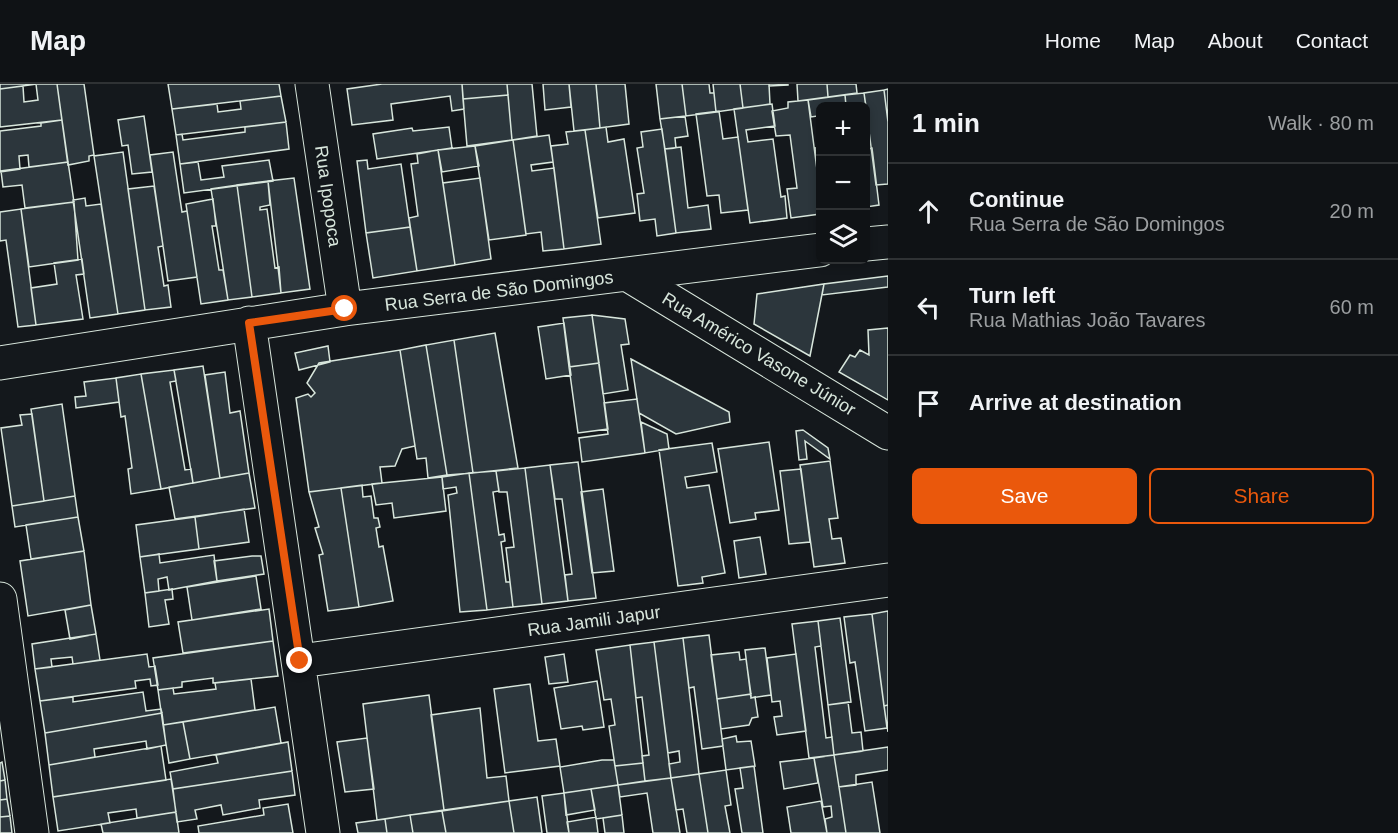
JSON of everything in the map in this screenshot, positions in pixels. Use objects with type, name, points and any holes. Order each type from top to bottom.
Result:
[{"type":"street","name":"Rua Ipopoca","points":[[312,84],[345,309]]},
{"type":"street","points":[[870,244],[888,242]]},
{"type":"street","name":"Rua Serra de São Domingos","points":[[0,363],[345,309],[630,276],[816,251]]},
{"type":"street","name":"Rua Américo Vasone Júnior","points":[[630,276],[888,433]]},
{"type":"street","points":[[249,323],[300,661],[323,833]]},
{"type":"street","name":"Rua Jamili Japur","points":[[300,661],[888,580]]},
{"type":"street","points":[[0,599],[32,833]]},
{"type":"building","points":[[0,84],[37,84],[0,89]]},
{"type":"building","points":[[36,84],[57,84],[62,120],[0,127],[0,89],[23,86],[24,102],[38,100]]},
{"type":"building","points":[[57,84],[84,84],[94,155],[89,156],[89,161],[68,165]]},
{"type":"building","points":[[168,84],[279,84],[281,96],[172,109]]},
{"type":"building","points":[[382,84],[462,84],[464,109],[452,111],[450,96],[391,104],[393,120],[352,125],[347,89]]},
{"type":"building","points":[[462,84],[507,84],[508,95],[463,99]]},
{"type":"building","points":[[507,84],[532,84],[537,136],[512,140]]},
{"type":"building","points":[[543,84],[569,84],[571,107],[545,110]]},
{"type":"building","points":[[569,84],[596,84],[600,128],[574,131]]},
{"type":"building","points":[[596,84],[625,84],[629,124],[600,128]]},
{"type":"building","points":[[656,84],[682,84],[686,116],[660,119]]},
{"type":"building","points":[[682,84],[709,84],[710,93],[714,93],[716,112],[686,116]]},
{"type":"building","points":[[713,84],[740,84],[743,108],[716,112]]},
{"type":"building","points":[[740,84],[769,84],[770,104],[743,108]]},
{"type":"building","points":[[769,84],[788,84],[788,85],[769,86]]},
{"type":"building","points":[[797,84],[827,84],[828,97],[798,101]]},
{"type":"building","points":[[827,84],[856,84],[857,93],[828,97]]},
{"type":"building","points":[[888,89],[888,122],[884,90]]},
{"type":"building","points":[[884,90],[888,122],[888,184],[876,185],[870,139],[870,102],[865,102],[864,93]]},
{"type":"building","points":[[864,93],[865,102],[846,102],[845,95]]},
{"type":"building","points":[[508,95],[512,140],[467,146],[463,99]]},
{"type":"building","points":[[845,95],[846,102],[816,102],[816,116],[811,117],[808,100]]},
{"type":"building","points":[[281,96],[286,122],[176,135],[172,109],[217,104],[218,112],[241,109],[240,101]]},
{"type":"building","points":[[808,100],[816,162],[816,215],[791,218],[787,189],[797,188],[790,135],[776,136],[772,111],[788,108],[788,102]]},
{"type":"building","points":[[772,104],[775,126],[746,130],[748,142],[773,139],[781,197],[785,196],[787,218],[750,223],[734,109]]},
{"type":"building","points":[[719,111],[723,139],[738,137],[748,210],[721,213],[719,195],[707,196],[696,114]]},
{"type":"building","points":[[144,116],[152,172],[132,174],[128,145],[122,146],[118,120]]},
{"type":"building","points":[[685,116],[688,136],[675,138],[676,148],[665,149],[660,119]]},
{"type":"building","points":[[62,120],[68,162],[29,167],[28,155],[19,156],[20,169],[0,172],[0,131],[41,126],[41,123]]},
{"type":"building","points":[[286,122],[289,149],[180,164],[176,135],[182,134],[183,140],[245,132],[245,127]]},
{"type":"building","points":[[449,127],[452,148],[377,159],[373,134],[412,128],[413,131]]},
{"type":"building","points":[[606,127],[608,142],[624,139],[635,213],[598,218],[585,130]]},
{"type":"building","points":[[662,129],[676,233],[657,236],[655,219],[640,221],[637,194],[644,193],[637,148],[643,147],[641,132]]},
{"type":"building","points":[[585,130],[601,244],[564,249],[551,146],[568,144],[566,132]]},
{"type":"building","points":[[549,135],[553,162],[531,165],[532,171],[554,168],[564,249],[543,251],[541,232],[526,234],[513,140]]},
{"type":"building","points":[[513,140],[526,235],[489,240],[475,146]]},
{"type":"building","points":[[475,146],[479,166],[442,172],[438,150]]},
{"type":"building","points":[[681,147],[688,208],[708,205],[711,229],[676,233],[665,149]]},
{"type":"building","points":[[870,148],[872,148],[879,205],[870,206],[870,156]]},
{"type":"building","points":[[438,150],[455,265],[417,271],[409,218],[418,216],[411,164],[418,163],[417,154]]},
{"type":"building","points":[[123,152],[145,310],[118,314],[94,156]]},
{"type":"building","points":[[173,152],[182,212],[187,211],[197,277],[168,281],[150,155]]},
{"type":"building","points":[[269,160],[273,181],[184,193],[180,164],[198,162],[201,180],[224,177],[222,166]]},
{"type":"building","points":[[367,160],[368,169],[401,164],[410,227],[366,233],[357,161]]},
{"type":"building","points":[[68,162],[74,202],[25,208],[22,185],[3,187],[1,171]]},
{"type":"building","points":[[294,178],[310,289],[281,293],[268,181]]},
{"type":"building","points":[[480,178],[491,259],[455,265],[443,183]]},
{"type":"building","points":[[268,181],[270,205],[260,207],[260,210],[267,209],[275,268],[279,267],[281,293],[252,297],[237,185]]},
{"type":"building","points":[[237,185],[252,297],[228,300],[211,189]]},
{"type":"building","points":[[154,186],[163,246],[158,247],[164,286],[168,285],[171,307],[145,310],[128,189]]},
{"type":"building","points":[[85,198],[86,206],[101,204],[118,314],[90,318],[73,200]]},
{"type":"building","points":[[213,199],[216,226],[212,226],[219,270],[223,270],[228,300],[201,304],[186,204]]},
{"type":"building","points":[[74,202],[78,260],[29,267],[21,209]]},
{"type":"building","points":[[21,209],[36,325],[18,327],[6,240],[0,241],[0,212]]},
{"type":"building","points":[[410,227],[417,271],[373,278],[366,233]]},
{"type":"building","points":[[82,259],[84,274],[76,275],[83,319],[36,325],[31,288],[57,284],[54,263]]},
{"type":"building","points":[[888,276],[888,287],[822,295],[824,284]]},
{"type":"building","points":[[824,284],[810,356],[754,324],[757,294]]},
{"type":"building","points":[[592,315],[599,363],[569,367],[563,318]]},
{"type":"building","points":[[592,315],[625,319],[629,344],[621,345],[628,390],[603,394]]},
{"type":"building","points":[[564,323],[571,375],[546,379],[538,327]]},
{"type":"building","points":[[888,328],[888,400],[839,372],[850,355],[855,357],[860,350],[869,355],[868,330]]},
{"type":"building","points":[[495,333],[518,468],[473,473],[454,340]]},
{"type":"building","points":[[454,340],[473,473],[447,475],[426,345]]},
{"type":"building","points":[[426,345],[447,475],[428,478],[426,458],[417,459],[400,350]]},
{"type":"building","points":[[328,346],[330,362],[299,370],[295,353]]},
{"type":"building","points":[[400,350],[415,446],[402,449],[395,466],[380,467],[382,483],[309,492],[296,398],[308,394],[311,397],[315,393],[307,383],[319,363]]},
{"type":"building","points":[[631,359],[729,412],[730,422],[676,434],[639,413]]},
{"type":"building","points":[[599,363],[608,429],[578,433],[569,367]]},
{"type":"building","points":[[203,366],[220,478],[193,483],[174,370]]},
{"type":"building","points":[[174,370],[176,381],[170,382],[185,470],[191,469],[193,483],[161,489],[141,374]]},
{"type":"building","points":[[225,372],[230,413],[240,411],[249,473],[220,478],[205,375]]},
{"type":"building","points":[[141,374],[161,489],[131,494],[128,469],[132,468],[125,416],[121,417],[116,378]]},
{"type":"building","points":[[116,378],[119,402],[76,408],[75,397],[86,396],[84,382]]},
{"type":"building","points":[[637,399],[645,453],[582,462],[579,438],[608,434],[604,403]]},
{"type":"building","points":[[62,404],[75,496],[44,501],[31,409]]},
{"type":"building","points":[[32,414],[44,501],[12,506],[1,428],[22,425],[20,415]]},
{"type":"building","points":[[641,422],[667,434],[669,449],[645,453]]},
{"type":"building","points":[[803,430],[828,448],[830,459],[805,441],[807,459],[799,460],[796,431]]},
{"type":"building","points":[[769,442],[779,510],[755,513],[756,519],[730,523],[718,449]]},
{"type":"building","points":[[712,443],[717,472],[685,477],[687,488],[709,485],[725,573],[702,577],[703,583],[678,586],[659,450]]},
{"type":"building","points":[[830,461],[838,518],[829,519],[832,539],[841,538],[845,563],[814,567],[800,465]]},
{"type":"building","points":[[578,462],[596,598],[568,601],[565,575],[572,574],[562,499],[555,499],[550,465]]},
{"type":"building","points":[[550,465],[568,601],[542,604],[525,468]]},
{"type":"building","points":[[525,468],[542,604],[513,607],[506,548],[514,547],[507,492],[499,492],[496,471]]},
{"type":"building","points":[[801,469],[810,542],[789,544],[780,471]]},
{"type":"building","points":[[496,471],[499,491],[493,492],[499,535],[504,534],[505,541],[501,542],[506,582],[510,582],[513,607],[487,610],[469,473]]},
{"type":"building","points":[[249,473],[255,508],[175,519],[169,487]]},
{"type":"building","points":[[469,473],[487,610],[460,612],[448,495],[457,493],[456,487],[443,489],[442,477]]},
{"type":"building","points":[[442,477],[446,511],[394,518],[392,503],[376,505],[372,484]]},
{"type":"building","points":[[362,485],[363,497],[371,496],[374,518],[378,518],[380,527],[376,528],[379,547],[383,546],[393,601],[359,607],[341,488]]},
{"type":"building","points":[[341,488],[359,607],[328,611],[319,555],[323,554],[315,528],[319,527],[309,492]]},
{"type":"building","points":[[603,489],[614,571],[592,573],[581,492]]},
{"type":"building","points":[[75,496],[78,517],[15,527],[12,506]]},
{"type":"building","points":[[244,509],[249,542],[199,549],[195,517]]},
{"type":"building","points":[[78,517],[84,551],[31,559],[26,525]]},
{"type":"building","points":[[195,517],[199,549],[140,557],[136,525]]},
{"type":"building","points":[[760,537],[766,574],[739,578],[734,541]]},
{"type":"building","points":[[84,551],[91,605],[28,616],[20,561]]},
{"type":"building","points":[[159,554],[160,563],[214,555],[217,581],[169,590],[167,577],[158,579],[159,591],[145,593],[140,557]]},
{"type":"building","points":[[261,556],[264,574],[217,581],[214,561]]},
{"type":"building","points":[[256,576],[261,609],[192,620],[187,587]]},
{"type":"building","points":[[172,589],[173,599],[165,600],[169,624],[149,627],[145,593]]},
{"type":"building","points":[[91,605],[96,634],[70,639],[65,610]]},
{"type":"building","points":[[269,609],[273,641],[183,653],[178,622]]},
{"type":"building","points":[[888,611],[888,705],[884,706],[872,614]]},
{"type":"building","points":[[872,614],[887,728],[865,731],[855,662],[850,663],[844,617]]},
{"type":"building","points":[[840,618],[851,702],[828,705],[818,621]]},
{"type":"building","points":[[818,621],[821,646],[815,647],[826,738],[832,737],[834,755],[809,758],[792,624]]},
{"type":"building","points":[[96,634],[100,660],[73,664],[72,657],[51,659],[52,667],[35,669],[32,644]]},
{"type":"building","points":[[709,635],[723,746],[702,749],[694,687],[689,688],[683,638]]},
{"type":"building","points":[[683,638],[699,774],[671,778],[669,764],[680,762],[679,751],[668,753],[654,642]]},
{"type":"building","points":[[273,641],[278,676],[213,683],[213,678],[182,682],[182,687],[158,690],[153,658]]},
{"type":"building","points":[[654,642],[671,778],[645,781],[642,756],[649,755],[642,697],[636,698],[630,645]]},
{"type":"building","points":[[630,645],[643,763],[615,766],[609,726],[615,725],[611,699],[604,700],[596,650]]},
{"type":"building","points":[[765,648],[771,695],[751,698],[745,650]]},
{"type":"building","points":[[739,652],[740,660],[746,659],[751,694],[717,699],[711,655]]},
{"type":"building","points":[[147,654],[149,667],[155,666],[158,685],[151,686],[150,679],[135,681],[136,688],[40,701],[35,669]]},
{"type":"building","points":[[564,654],[568,682],[549,684],[545,657]]},
{"type":"building","points":[[796,654],[806,731],[777,735],[774,717],[782,716],[780,701],[772,702],[767,658]]},
{"type":"building","points":[[251,679],[255,710],[163,725],[158,690],[173,688],[174,694],[216,689],[215,683]]},
{"type":"building","points":[[597,681],[604,727],[583,730],[582,726],[561,729],[554,688]]},
{"type":"building","points":[[530,684],[538,741],[556,739],[560,766],[505,773],[494,689]]},
{"type":"building","points":[[143,692],[146,711],[161,709],[162,713],[45,733],[40,701],[73,697],[73,702]]},
{"type":"building","points":[[751,694],[751,698],[755,697],[758,717],[752,718],[749,725],[721,729],[717,699]]},
{"type":"building","points":[[429,695],[444,810],[377,820],[363,704]]},
{"type":"building","points":[[848,702],[852,733],[861,732],[863,751],[834,755],[828,705]]},
{"type":"building","points":[[888,705],[888,732],[884,706]]},
{"type":"building","points":[[275,707],[281,743],[190,759],[183,722]]},
{"type":"building","points":[[480,708],[487,778],[506,776],[509,801],[444,810],[431,715]]},
{"type":"building","points":[[162,713],[166,745],[147,749],[146,741],[94,749],[95,757],[49,765],[45,733]]},
{"type":"building","points":[[183,722],[190,759],[169,763],[163,725]]},
{"type":"building","points":[[736,736],[737,742],[751,741],[755,766],[726,770],[722,739]]},
{"type":"building","points":[[367,738],[374,789],[345,792],[337,742]]},
{"type":"building","points":[[288,742],[292,771],[173,789],[170,772],[218,763],[216,755]]},
{"type":"building","points":[[161,746],[166,780],[53,797],[49,765]]},
{"type":"building","points":[[888,747],[888,770],[856,775],[856,785],[839,787],[834,755]]},
{"type":"building","points":[[834,755],[846,833],[827,833],[825,819],[832,817],[831,806],[823,807],[814,758]]},
{"type":"building","points":[[814,758],[818,783],[784,789],[780,762]]},
{"type":"building","points":[[614,760],[618,785],[564,793],[560,767]]},
{"type":"building","points":[[2,762],[5,780],[0,781],[0,763]]},
{"type":"building","points":[[643,763],[645,781],[618,785],[615,766]]},
{"type":"building","points":[[754,766],[763,833],[742,833],[735,789],[743,788],[740,768]]},
{"type":"building","points":[[726,770],[731,805],[725,806],[730,833],[708,833],[699,774]]},
{"type":"building","points":[[292,771],[295,795],[259,800],[260,808],[223,815],[221,805],[195,810],[197,819],[177,822],[173,789]]},
{"type":"building","points":[[699,774],[708,833],[687,833],[683,809],[676,810],[671,778]]},
{"type":"building","points":[[671,778],[680,833],[653,833],[647,793],[620,797],[618,785]]},
{"type":"building","points":[[171,779],[176,812],[137,818],[136,809],[108,813],[110,823],[58,831],[53,797]]},
{"type":"building","points":[[5,780],[7,799],[0,800],[0,781]]},
{"type":"building","points":[[872,782],[880,833],[846,833],[839,787]]},
{"type":"building","points":[[618,785],[622,815],[596,819],[591,789]]},
{"type":"building","points":[[591,789],[595,810],[566,815],[564,793]]},
{"type":"building","points":[[564,793],[569,833],[547,833],[542,796]]},
{"type":"building","points":[[537,797],[542,833],[514,833],[509,801]]},
{"type":"building","points":[[7,799],[10,816],[0,817],[0,800]]},
{"type":"building","points":[[509,801],[514,833],[446,833],[442,811]]},
{"type":"building","points":[[821,801],[827,833],[791,833],[787,807]]},
{"type":"building","points":[[288,804],[293,833],[199,833],[198,826],[264,815],[263,808]]},
{"type":"building","points":[[442,811],[446,833],[413,833],[410,815]]},
{"type":"building","points":[[176,812],[179,833],[103,833],[101,824]]},
{"type":"building","points":[[410,815],[413,833],[387,833],[385,819]]},
{"type":"building","points":[[622,815],[624,833],[605,833],[603,818]]},
{"type":"building","points":[[10,816],[12,833],[0,833],[0,817]]},
{"type":"building","points":[[596,817],[598,833],[569,833],[567,822]]},
{"type":"building","points":[[385,819],[387,833],[358,833],[356,823]]},
{"type":"route","points":[[300,661],[249,323],[345,309]]}]
